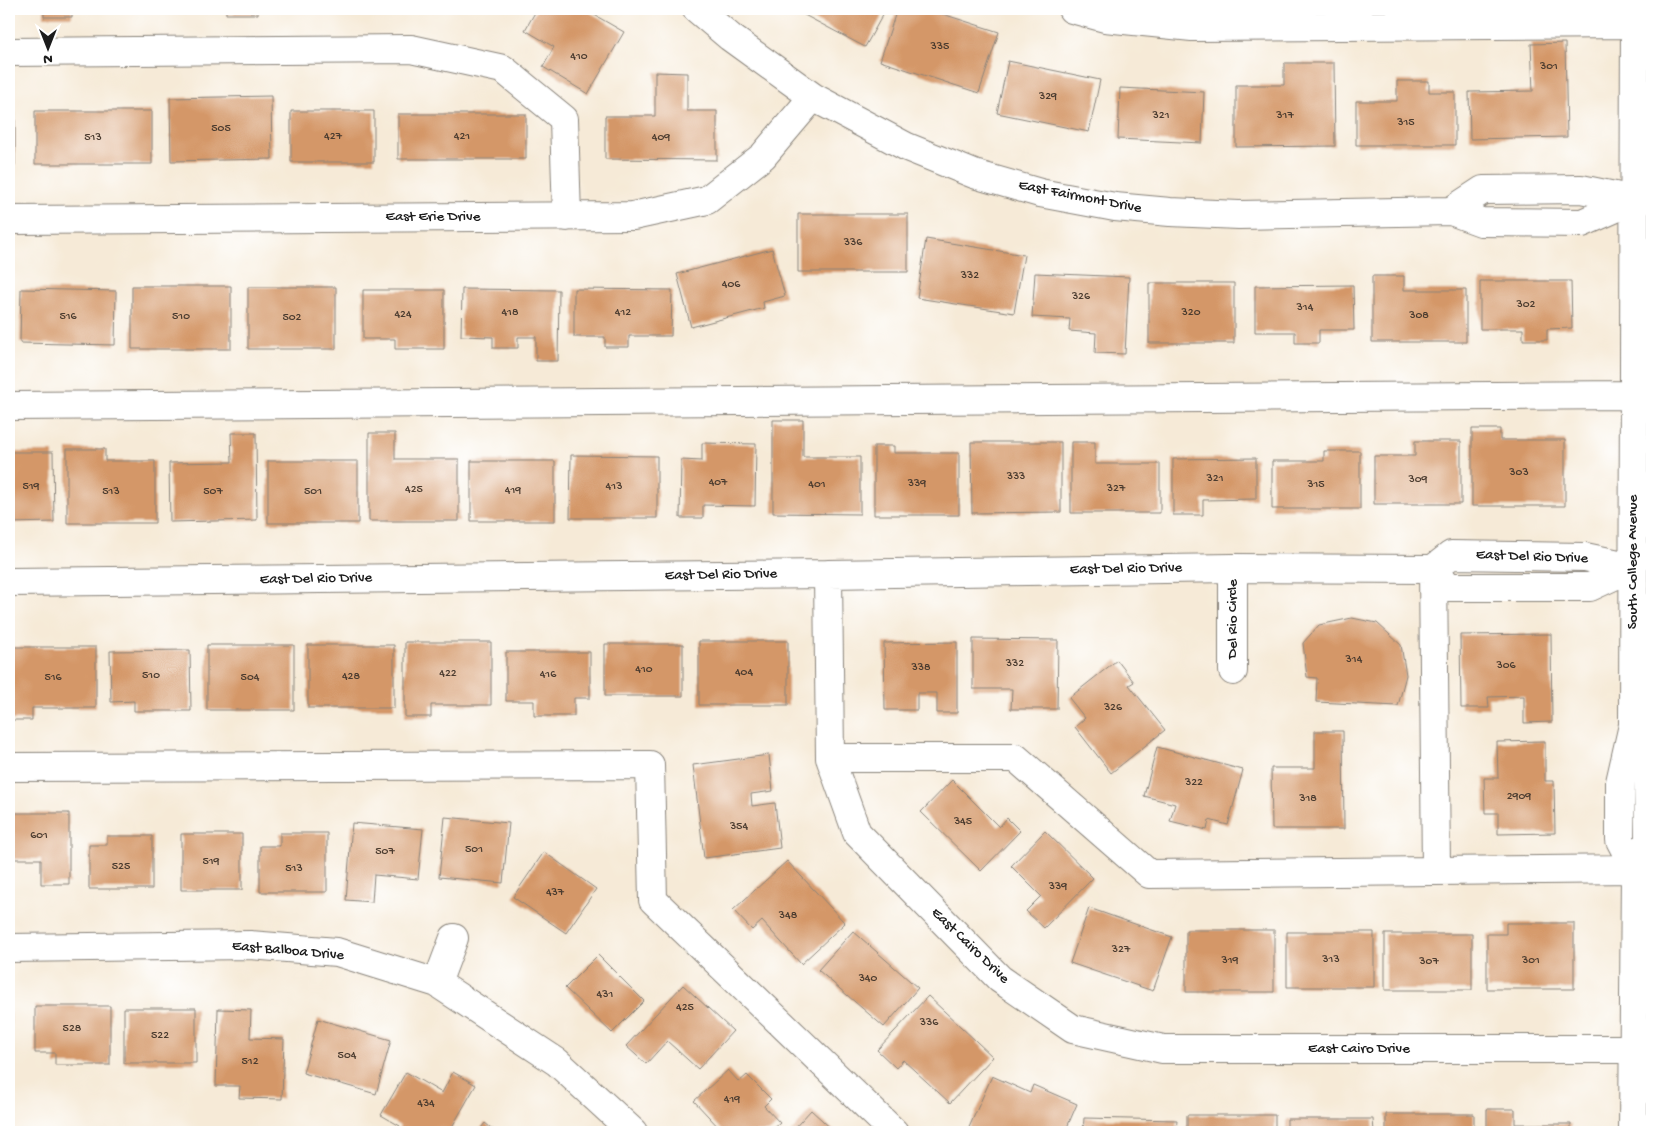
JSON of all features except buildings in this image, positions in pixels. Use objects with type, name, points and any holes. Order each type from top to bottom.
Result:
[{"type":"street","name":"East Fairmont Drive","points":[[697,9],[730,37],[813,97],[906,147],[974,174],[1040,193],[1115,207],[1239,215],[1451,211],[1483,190],[1581,189],[1640,192]]},
{"type":"street","points":[[1072,9],[1104,18],[1192,27],[1639,14]]},
{"type":"street","name":"South College Avenue","points":[[1633,1132],[1642,1078],[1633,1049],[1643,901],[1635,869],[1649,840],[1648,779],[1642,725],[1639,554],[1633,395],[1643,365],[1639,14]]},
{"type":"street","points":[[9,52],[411,49],[503,69],[564,119],[566,217]]},
{"type":"street","name":"East Erie Drive","points":[[9,220],[633,216],[707,200],[763,156],[813,97]]},
{"type":"street","points":[[9,406],[1633,395]]},
{"type":"street","name":"East Del Rio Drive","points":[[9,582],[1233,568],[1433,569],[1449,587],[1590,587],[1639,554]]},
{"type":"street","name":"Del Rio Circle","points":[[1233,568],[1233,671]]},
{"type":"street","points":[[1433,569],[1436,871]]},
{"type":"street","name":"East Cairo Drive","points":[[828,574],[830,758],[857,833],[1000,979],[1073,1029],[1163,1049],[1633,1049]]},
{"type":"street","points":[[830,758],[1016,758],[1149,874],[1635,869]]},
{"type":"street","points":[[9,767],[650,766],[654,900],[894,1132]]},
{"type":"street","points":[[437,984],[454,938]]},
{"type":"street","name":"East Balboa Drive","points":[[9,948],[250,946],[337,952],[437,984],[557,1062],[633,1132]]}]
